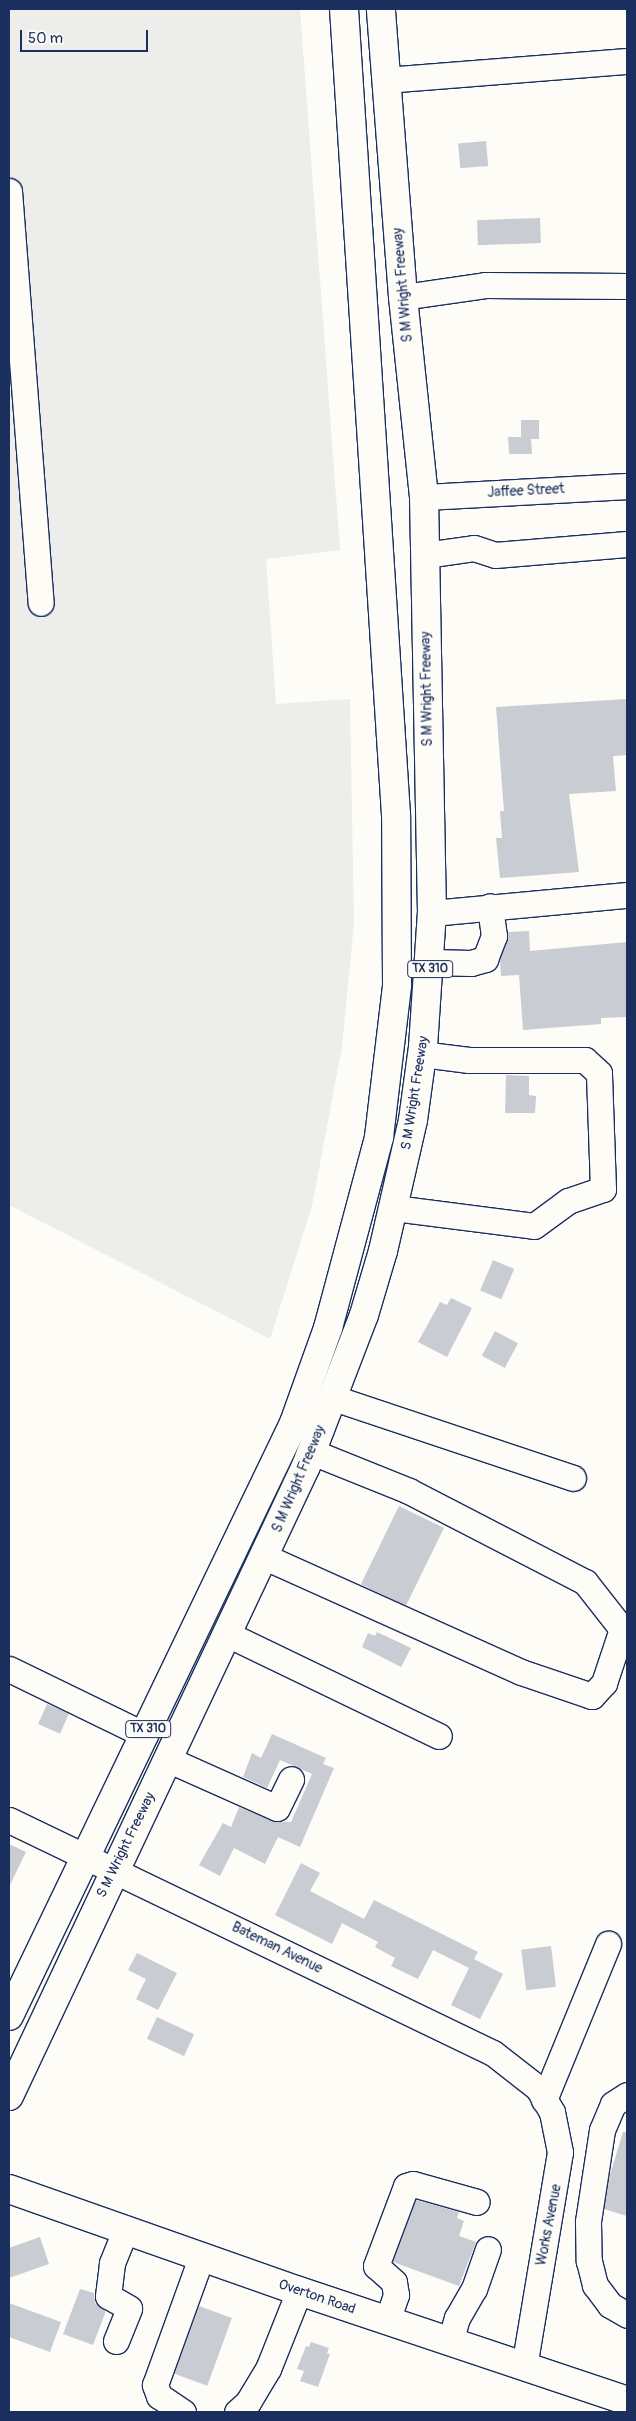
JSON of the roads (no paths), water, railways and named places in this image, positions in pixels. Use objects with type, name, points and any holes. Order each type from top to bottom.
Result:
[{"type":"main road","name":"S M Wright Freeway","points":[[9,2016],[267,1484],[313,1371],[365,1198],[379,1137],[390,1059],[397,976],[396,815],[344,9]]},
{"type":"main road","name":"S M Wright Freeway","points":[[9,2096],[114,1869],[265,1557],[312,1452],[364,1315],[394,1208],[413,1120],[422,1054],[432,913],[424,496],[403,297],[381,9]]},
{"type":"main road","name":"Overton Road","points":[[9,2189],[201,2258],[627,2401]]},
{"type":"street","points":[[385,80],[627,62]]},
{"type":"street","points":[[9,191],[41,603]]},
{"type":"street","points":[[403,297],[485,285],[627,286]]},
{"type":"street","name":"Jaffee Street","points":[[424,496],[627,486]]},
{"type":"street","points":[[425,555],[474,548],[494,555],[627,544]]},
{"type":"street","points":[[432,913],[490,906],[627,895]]},
{"type":"street","points":[[430,962],[471,963],[485,958],[494,936],[490,906]]},
{"type":"street","points":[[394,1208],[534,1226],[568,1201],[604,1189],[599,1073],[585,1060],[469,1060],[422,1054]]},
{"type":"street","points":[[334,1398],[573,1478]]},
{"type":"street","points":[[265,1557],[521,1672],[592,1696],[604,1683],[622,1629],[585,1582],[409,1491],[312,1452]]},
{"type":"street","points":[[227,1634],[439,1736]]},
{"type":"street","points":[[9,1669],[145,1735]]},
{"type":"street","points":[[167,1759],[278,1808],[291,1779]]},
{"type":"street","name":"Bateman Avenue","points":[[9,1820],[493,2053],[541,2094]]},
{"type":"street","points":[[541,2094],[608,1944]]},
{"type":"street","name":"Works Avenue","points":[[524,2367],[559,2170],[558,2130],[541,2094]]},
{"type":"street","points":[[627,2095],[613,2104],[602,2130],[588,2222],[589,2261],[595,2285],[610,2305],[627,2315]]},
{"type":"street","points":[[559,2170],[596,2173]]},
{"type":"street","points":[[387,2321],[396,2295],[394,2282],[376,2266],[406,2186],[413,2184],[477,2202]]},
{"type":"street","points":[[116,2341],[129,2308],[108,2296],[112,2263],[125,2231]]},
{"type":"street","points":[[450,2342],[457,2318],[474,2288],[488,2249]]},
{"type":"street","points":[[183,2412],[159,2396],[156,2385],[201,2258]]},
{"type":"street","points":[[237,2412],[248,2402],[268,2369],[298,2291]]}]
